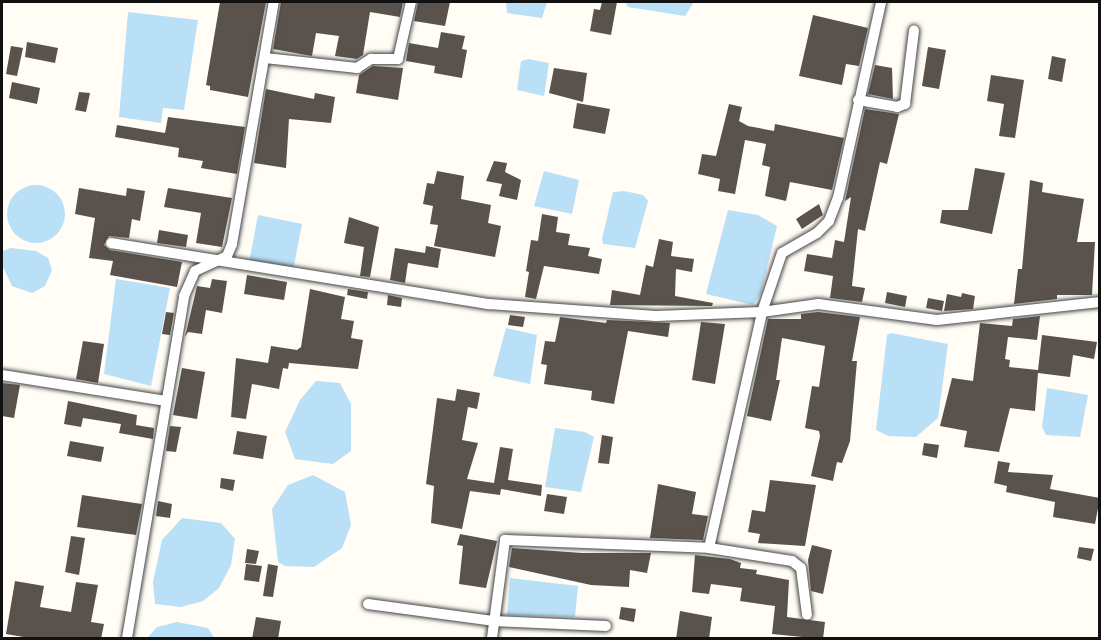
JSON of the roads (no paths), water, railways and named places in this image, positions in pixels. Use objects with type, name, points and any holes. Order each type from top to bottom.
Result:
[{"type":"street","points":[[127,639],[166,401],[188,284],[195,271],[218,262],[232,244],[274,2]]},
{"type":"street","points":[[265,58],[357,68],[371,59],[398,59],[411,2]]},
{"type":"street","points":[[709,548],[762,312],[782,253],[817,233],[829,221],[838,198],[881,2]]},
{"type":"street","points":[[858,100],[897,107],[904,104],[914,31]]},
{"type":"street","points":[[111,243],[489,304],[656,316],[762,312],[818,304],[937,320],[1100,302]]},
{"type":"street","points":[[2,375],[166,401]]},
{"type":"street","points":[[492,639],[492,621],[505,540],[709,548],[792,561],[801,568],[807,615]]},
{"type":"street","points":[[368,604],[492,621],[606,626]]},
{"type":"water","points":[[506,2],[547,2],[542,18],[507,13]]},
{"type":"water","points":[[625,2],[694,2],[685,16],[628,7]]},
{"type":"water","points":[[128,12],[198,20],[184,110],[163,108],[161,123],[119,117]]},
{"type":"water","points":[[529,59],[549,63],[544,96],[517,90],[521,61]]},
{"type":"water","points":[[544,171],[579,180],[572,214],[534,206]]},
{"type":"water","points":[[36,185],[52,190],[60,198],[65,214],[60,230],[52,238],[36,243],[20,238],[12,230],[7,214],[12,198],[20,190]]},
{"type":"water","points":[[624,191],[643,195],[648,201],[635,248],[603,244],[602,239],[613,192]]},
{"type":"water","points":[[728,210],[758,215],[777,226],[761,293],[753,305],[706,294]]},
{"type":"water","points":[[258,215],[302,224],[293,271],[249,263]]},
{"type":"water","points":[[10,248],[36,251],[48,258],[52,270],[45,286],[32,293],[12,286],[3,267],[3,251]]},
{"type":"water","points":[[116,279],[170,288],[151,386],[104,374]]},
{"type":"water","points":[[506,328],[537,335],[530,384],[493,376]]},
{"type":"water","points":[[891,333],[948,344],[938,418],[916,437],[888,436],[876,430],[887,335]]},
{"type":"water","points":[[316,381],[340,383],[351,404],[351,451],[333,464],[295,459],[285,432],[300,400]]},
{"type":"water","points":[[1047,388],[1088,395],[1080,437],[1046,435],[1042,427]]},
{"type":"water","points":[[555,428],[585,432],[594,437],[581,492],[545,487]]},
{"type":"water","points":[[313,475],[345,492],[351,525],[342,548],[314,567],[285,566],[278,562],[272,509],[288,485]]},
{"type":"water","points":[[182,518],[221,523],[235,539],[231,565],[219,588],[203,601],[181,607],[155,604],[153,582],[162,540]]},
{"type":"water","points":[[510,578],[578,586],[575,617],[507,615]]},
{"type":"water","points":[[177,622],[208,628],[214,638],[147,638],[157,627]]}]
